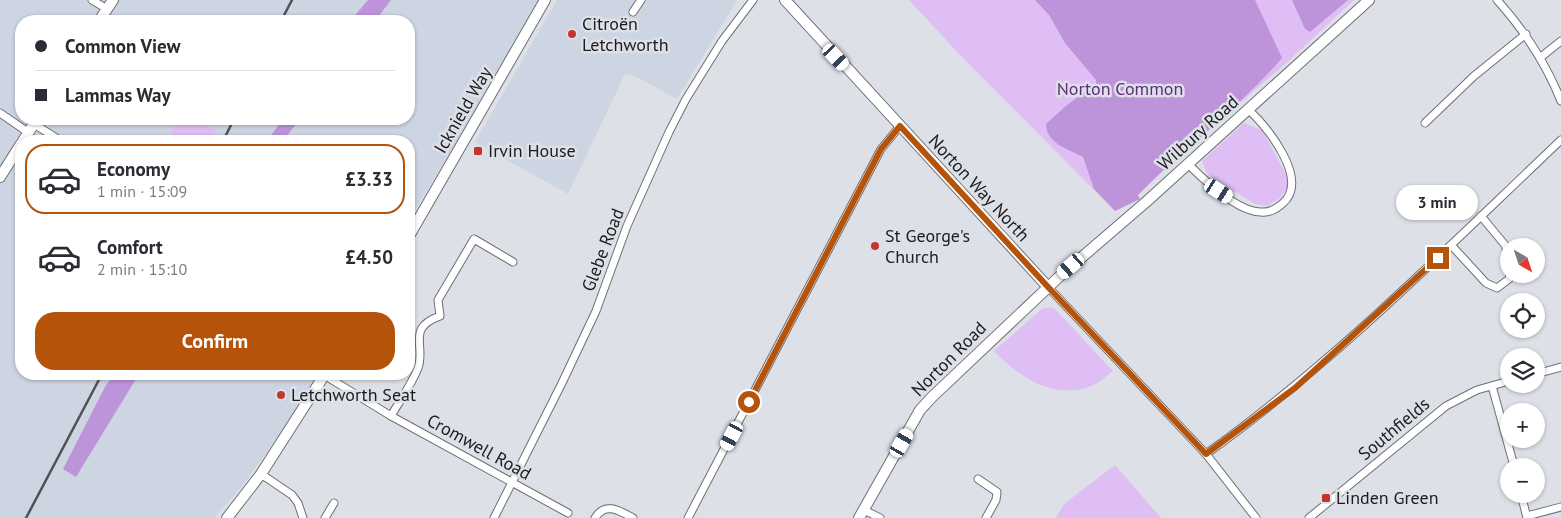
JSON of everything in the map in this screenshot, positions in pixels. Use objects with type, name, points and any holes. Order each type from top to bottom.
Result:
[{"type":"street","points":[[92,0],[110,5]]},
{"type":"street","name":"Icknield Way","points":[[415,226],[546,0]]},
{"type":"street","points":[[633,12],[640,0]]},
{"type":"street","name":"Glebe Road","points":[[494,518],[596,311],[627,226],[669,132],[686,99],[722,42],[753,0]]},
{"type":"street","name":"Norton Way North","points":[[785,0],[1048,287]]},
{"type":"street","name":"Wilbury Road","points":[[1048,287],[1188,164],[1369,0]]},
{"type":"street","points":[[1497,0],[1526,34],[1541,57],[1561,100]]},
{"type":"street","points":[[1425,123],[1474,76],[1526,34]]},
{"type":"street","points":[[1541,57],[1561,41]]},
{"type":"street","points":[[1188,164],[1207,183],[1245,208],[1261,212],[1273,210],[1284,202],[1293,189],[1292,175],[1267,127],[1248,109]]},
{"type":"street","points":[[0,113],[15,123]]},
{"type":"street","points":[[18,125],[29,132]]},
{"type":"street","points":[[688,518],[881,149],[900,126]]},
{"type":"street","points":[[1206,454],[1295,388],[1452,246],[1561,140]]},
{"type":"street","points":[[0,177],[15,154]]},
{"type":"street","points":[[1481,216],[1500,239]]},
{"type":"street","points":[[415,373],[419,366],[418,338],[420,333],[429,322],[440,316],[438,300],[474,239],[513,262]]},
{"type":"street","points":[[1452,246],[1486,283],[1497,288],[1504,283]]},
{"type":"street","points":[[1048,287],[1206,454],[1244,499],[1256,518]]},
{"type":"street","name":"Norton Road","points":[[862,514],[920,410],[1048,287]]},
{"type":"street","points":[[1545,371],[1561,367]]},
{"type":"street","points":[[227,518],[261,474],[320,380]]},
{"type":"street","name":"Cromwell Road","points":[[334,380],[391,416],[568,513]]},
{"type":"street","points":[[391,416],[411,380]]},
{"type":"street","name":"Southfields","points":[[1309,518],[1446,406],[1470,393],[1500,384]]},
{"type":"street","points":[[1492,386],[1512,458]]},
{"type":"street","points":[[261,474],[292,495],[298,504],[303,518]]},
{"type":"street","points":[[978,479],[997,492],[996,500],[986,518]]},
{"type":"street","points":[[325,518],[334,503]]},
{"type":"street","points":[[1523,503],[1527,517],[1561,507]]},
{"type":"street","points":[[595,518],[602,509],[609,508],[634,518]]},
{"type":"street","points":[[862,514],[880,518]]},
{"type":"shaded area","points":[[0,0],[542,0],[415,210],[415,135],[214,135],[216,131],[205,125],[415,125],[415,15],[15,15],[15,125],[175,125],[170,135],[15,135],[15,380],[314,380],[289,421],[244,484],[214,518],[0,518]]},
{"type":"shaded area","points":[[557,0],[737,0],[677,99],[635,76],[625,74],[568,194],[475,142]]},
{"type":"green space","points":[[368,0],[391,0],[380,15],[355,15]]},
{"type":"green space","name":"Norton Common","points":[[909,0],[1354,0],[1285,64],[1115,211],[960,55]]},
{"type":"green space","name":"Norton Common","points":[[1035,0],[1255,0],[1282,58],[1248,94],[1138,195],[1140,199],[1115,211],[1094,189],[1083,157],[1059,145],[1047,131],[1046,124],[1067,105],[1096,84],[1096,80],[1065,43],[1049,15]]},
{"type":"green space","points":[[1292,0],[1348,0],[1310,32],[1305,29]]},
{"type":"green space","points":[[1244,123],[1262,130],[1288,178],[1287,188],[1280,198],[1267,206],[1255,204],[1207,174],[1202,161]]},
{"type":"green space","points":[[175,125],[206,125],[217,131],[215,135],[170,135]]},
{"type":"green space","points":[[279,125],[295,125],[288,135],[271,135]]},
{"type":"green space","points":[[1043,308],[1054,308],[1113,371],[1091,386],[1077,390],[1064,390],[1038,384],[1025,377],[1003,360],[994,351]]},
{"type":"green space","points":[[110,380],[135,380],[76,477],[63,469]]},
{"type":"green space","points":[[1115,465],[1161,518],[1056,518],[1064,504]]},
{"type":"railway","points":[[284,15],[292,0]]},
{"type":"railway","points":[[226,135],[231,125]]},
{"type":"railway","points":[[26,518],[99,380]]},
{"type":"place","name":"Citroën Letchworth","points":[[572,34]]},
{"type":"place","name":"Irvin House","points":[[478,151]]},
{"type":"place","name":"St George's Church","points":[[875,246]]},
{"type":"place","name":"Letchworth Seat","points":[[281,395]]},
{"type":"place","name":"Linden Green","points":[[1326,498]]},
{"type":"route","points":[[749,402],[881,149],[888,138],[900,126],[1048,287],[1206,454],[1295,388],[1438,258]]}]
